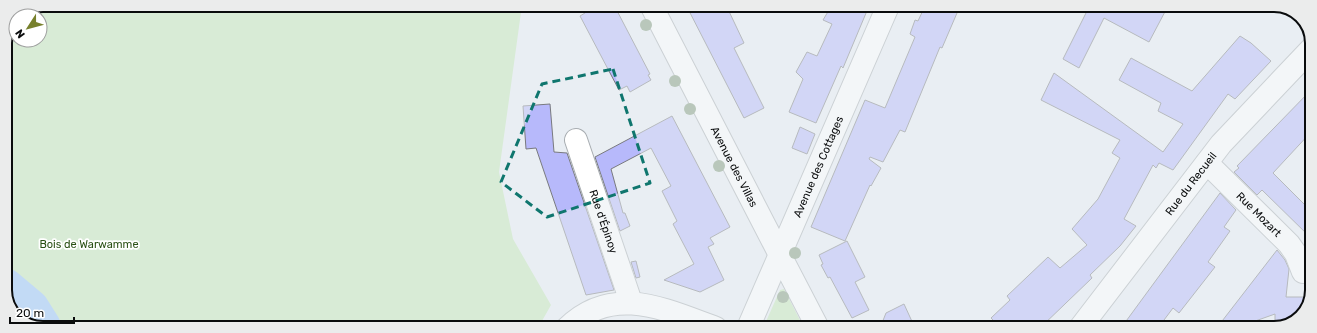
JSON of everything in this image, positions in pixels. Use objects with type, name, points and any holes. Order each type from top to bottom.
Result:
[{"type":"street","name":"Avenue des Villas","points":[[655,12],[814,321]]},
{"type":"street","name":"Avenue des Cottages","points":[[751,321],[885,12]]},
{"type":"street","name":"Rue du Recueil","points":[[1085,321],[1221,144],[1305,55]]},
{"type":"street","name":"Rue d'Épinoy","points":[[576,140],[630,302]]},
{"type":"street","name":"Rue Mozart","points":[[1207,163],[1289,244],[1296,254],[1303,272]]},
{"type":"street","points":[[575,321],[591,311],[604,306],[630,302],[657,308],[695,321]]},
{"type":"highlighted area","points":[[613,69],[650,183],[547,217],[501,182],[542,84]]},
{"type":"green space","name":"Bois de Warwamme","points":[[48,12],[521,12],[499,172],[513,239],[551,305],[542,321],[43,321],[24,315],[14,302],[12,292],[12,48],[48,48]]},
{"type":"green space","points":[[784,289],[800,321],[766,321],[780,290]]},
{"type":"water","points":[[14,301],[31,318],[24,315]]},
{"type":"building","points":[[618,12],[650,74],[648,75],[651,80],[630,92],[627,86],[619,90],[580,16],[585,13]]},
{"type":"building","points":[[690,12],[729,12],[744,43],[734,48],[764,108],[744,118]]},
{"type":"building","points":[[828,12],[866,12],[843,68],[841,66],[816,123],[789,112],[803,79],[796,72],[807,52],[817,56],[832,24],[823,20]]},
{"type":"building","points":[[922,12],[957,12],[942,48],[940,47],[905,132],[900,130],[883,162],[870,157],[869,159],[881,168],[871,186],[870,185],[845,241],[811,227],[865,100],[885,108],[915,37],[910,34],[915,20],[918,21]]},
{"type":"building","points":[[1086,12],[1165,12],[1149,42],[1104,18],[1079,68],[1063,59]]},
{"type":"building","points":[[1240,36],[1251,43],[1271,61],[1235,99],[1228,94],[1173,170],[1159,163],[1156,168],[1153,165],[1124,219],[1136,226],[1120,246],[1090,275],[1092,278],[1047,321],[994,321],[991,318],[1010,300],[1007,296],[1048,257],[1060,268],[1087,245],[1072,229],[1098,199],[1120,158],[1112,153],[1120,140],[1041,100],[1054,73],[1163,152],[1183,124],[1158,111],[1161,103],[1119,80],[1131,58],[1192,91]]},
{"type":"building","points":[[1305,96],[1305,139],[1273,173],[1305,205],[1305,232],[1262,190],[1257,195],[1234,172],[1239,168],[1237,166]]},
{"type":"building","points":[[550,104],[554,152],[567,153],[614,290],[586,295],[536,148],[526,149],[523,106]]},
{"type":"building","points":[[672,116],[730,227],[710,238],[714,244],[708,247],[724,280],[700,292],[664,280],[694,264],[673,224],[677,221],[662,191],[671,186],[651,148],[611,169],[623,213],[625,213],[630,226],[620,231],[595,157]]},
{"type":"building","points":[[800,127],[815,134],[807,154],[792,148]]},
{"type":"building","points":[[1220,193],[1236,210],[1224,227],[1230,231],[1208,262],[1215,267],[1179,313],[1173,308],[1163,321],[1126,321]]},
{"type":"building","points":[[847,241],[865,277],[855,282],[869,310],[852,318],[830,277],[828,278],[821,265],[823,264],[819,255]]},
{"type":"building","points":[[1277,250],[1285,260],[1289,269],[1286,297],[1304,297],[1300,307],[1293,315],[1278,321],[1275,321],[1275,314],[1255,321],[1222,321]]},
{"type":"building","points":[[636,261],[640,277],[636,278],[631,262]]},
{"type":"building","points":[[904,304],[912,321],[883,321],[886,313]]},
{"type":"waterway","points":[[12,293],[30,308],[38,320]]}]
